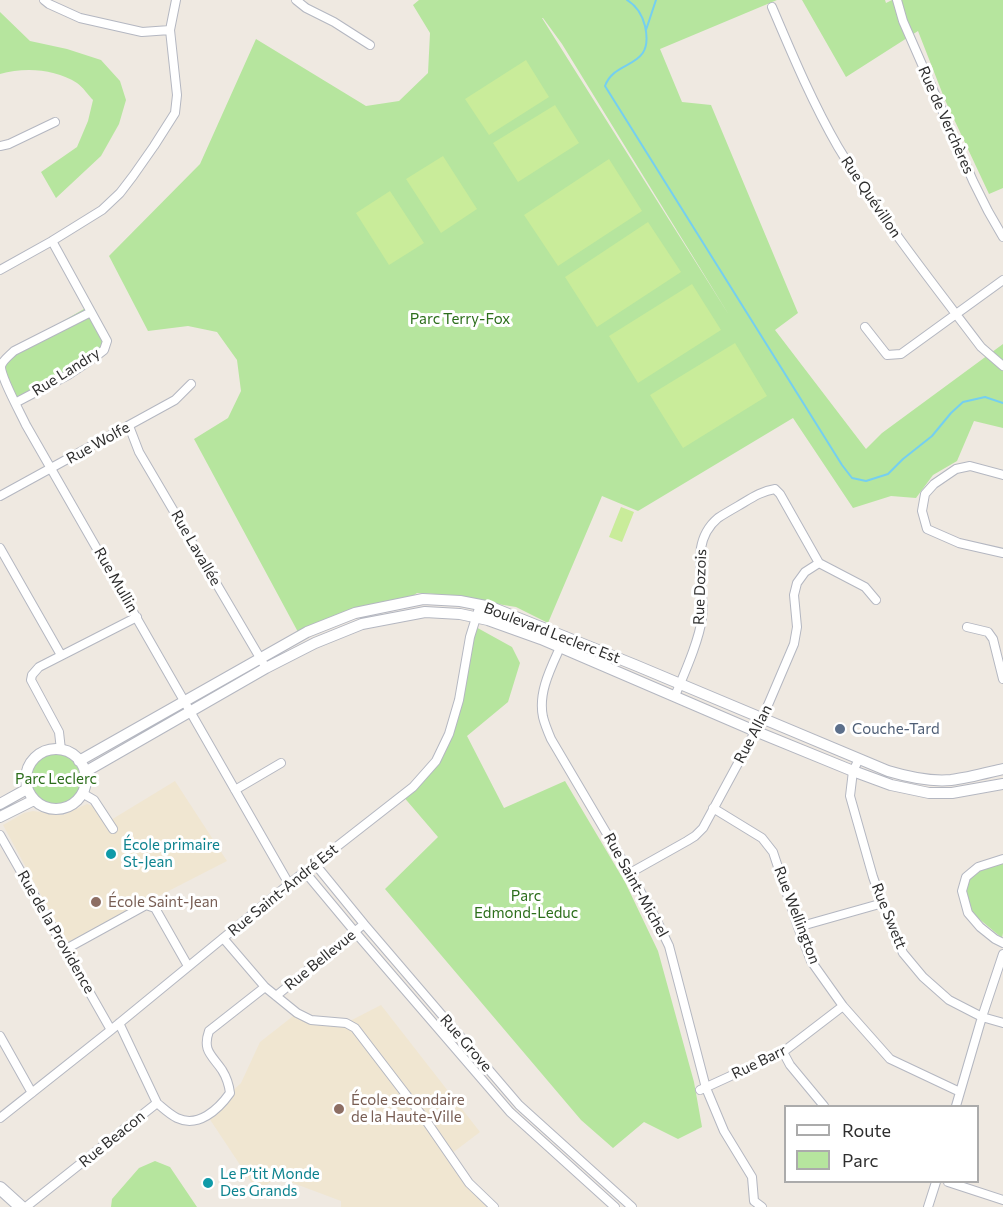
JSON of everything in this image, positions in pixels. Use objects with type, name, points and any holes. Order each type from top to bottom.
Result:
[{"type":"main road","points":[[0,1188],[21,1207]]},
{"type":"street","points":[[44,0],[80,18],[142,32],[170,30]]},
{"type":"street","points":[[0,270],[102,210],[120,192],[144,161],[175,113],[177,95],[170,30],[176,0]]},
{"type":"street","points":[[296,0],[370,45]]},
{"type":"street","name":"Rue de Verchères","points":[[897,0],[903,21],[973,181],[1003,237]]},
{"type":"street","name":"Rue Quévillon","points":[[772,7],[809,93],[837,145],[872,201],[981,347],[1003,366]]},
{"type":"street","points":[[0,146],[55,122]]},
{"type":"street","name":"Rue Landry","points":[[15,403],[68,375],[95,357],[104,350],[107,341],[52,241]]},
{"type":"street","points":[[865,327],[887,355],[901,354],[1003,279]]},
{"type":"street","name":"Rue Mullin","points":[[91,312],[14,351],[6,358],[1,372],[15,403],[289,884]]},
{"type":"street","name":"Rue Wolfe","points":[[0,496],[175,400],[191,384]]},
{"type":"street","name":"Rue Lavallée","points":[[129,426],[139,452],[266,668]]},
{"type":"street","points":[[1003,475],[970,466],[956,469],[934,484],[925,494],[922,511],[927,529],[959,543],[1003,553]]},
{"type":"street","name":"Rue Dozois","points":[[675,696],[702,619],[699,553],[704,536],[719,517],[765,491],[775,489],[819,562]]},
{"type":"street","points":[[0,548],[61,655]]},
{"type":"street","points":[[819,562],[865,587],[876,600]]},
{"type":"street","name":"Rue Allan","points":[[630,873],[695,836],[703,828],[762,719],[794,644],[798,627],[794,595],[797,583],[805,572],[819,562]]},
{"type":"street","name":"Boulevard Leclerc Est","points":[[80,761],[307,632],[356,613],[423,599],[460,601],[491,608],[675,696],[853,771],[898,787],[929,793],[952,793],[1003,784]]},
{"type":"street","name":"Rue Saint-André Est","points":[[0,1118],[289,884],[413,787],[436,761],[449,734],[470,637],[480,605]]},
{"type":"street","name":"Boulevard Leclerc Est","points":[[85,772],[266,668],[315,643],[362,624],[425,612],[460,614],[563,641],[680,683],[888,771],[906,776],[930,780],[951,780],[1003,769]]},
{"type":"street","points":[[61,750],[59,732],[31,680],[32,675],[39,667],[136,617]]},
{"type":"street","points":[[967,627],[988,632],[993,639],[1003,679]]},
{"type":"street","points":[[307,632],[315,643]]},
{"type":"street","name":"Rue Saint-Michel","points":[[563,641],[542,698],[543,716],[551,740],[657,919],[669,946],[703,1089],[724,1131],[752,1177],[755,1205]]},
{"type":"street","points":[[61,750],[80,761],[86,779],[82,793],[75,802],[62,808],[48,808],[34,800],[27,789],[26,774],[36,757],[43,752],[61,750]]},
{"type":"street","name":"Rue Swett","points":[[859,759],[853,771],[850,796],[882,903],[903,953],[922,977],[949,1000],[982,1017],[1003,1023]]},
{"type":"street","points":[[235,790],[281,763]]},
{"type":"street","points":[[0,804],[27,789]]},
{"type":"street","points":[[82,793],[94,800],[113,829]]},
{"type":"street","points":[[0,817],[34,800]]},
{"type":"street","name":"Rue Wellington","points":[[713,808],[762,838],[773,852],[811,961],[843,1006],[891,1059],[960,1092]]},
{"type":"street","name":"Rue de la Providence","points":[[0,835],[111,1030]]},
{"type":"street","points":[[1003,859],[978,867],[966,877],[962,891],[968,913],[980,927],[1003,943]]},
{"type":"street","name":"Rue Grove","points":[[315,864],[519,1105],[632,1207]]},
{"type":"street","name":"Rue Grove","points":[[305,872],[510,1112],[615,1207]]},
{"type":"street","points":[[798,927],[882,903]]},
{"type":"street","points":[[66,949],[146,905],[155,908],[188,966]]},
{"type":"street","name":"Rue Bellevue","points":[[276,996],[364,924]]},
{"type":"street","points":[[224,938],[265,987],[297,1013],[311,1020],[346,1023],[355,1028],[427,1122],[469,1183],[494,1207]]},
{"type":"street","points":[[957,1105],[982,1017],[1003,954]]},
{"type":"street","name":"Rue Bellevue","points":[[157,1103],[178,1118],[193,1121],[207,1115],[224,1102],[230,1093],[229,1082],[206,1048],[209,1031],[265,987]]},
{"type":"street","name":"Rue Barr","points":[[703,1089],[783,1052],[843,1006]]},
{"type":"street","name":"Rue Beacon","points":[[26,1207],[157,1103],[119,1023]]},
{"type":"street","points":[[0,1036],[32,1093]]},
{"type":"street","points":[[783,1052],[790,1065],[822,1105]]},
{"type":"street","points":[[928,1207],[936,1183]]},
{"type":"street","points":[[951,1183],[1003,1200]]},
{"type":"shaded area","name":"École Saint-Jean","points":[[175,781],[227,861],[67,943],[3,825],[24,813],[33,811],[63,815],[87,804],[93,806],[106,823]]},
{"type":"shaded area","name":"École secondaire de la Haute-Ville","points":[[381,1005],[480,1132],[447,1157],[468,1188],[487,1207],[341,1207],[341,1201],[277,1177],[258,1192],[207,1115],[241,1083],[260,1042],[297,1013],[346,1023]]},
{"type":"green space","name":"Parc Terry-Fox","points":[[419,0],[777,0],[660,49],[682,102],[711,105],[798,313],[775,330],[866,449],[882,433],[1003,344],[1003,428],[974,421],[957,461],[933,475],[916,498],[891,496],[853,508],[793,418],[638,511],[602,496],[548,623],[516,607],[417,593],[410,598],[298,632],[194,439],[228,418],[241,391],[237,360],[217,332],[188,326],[148,331],[109,256],[200,164],[256,39],[366,106],[399,101],[428,73],[430,33],[413,5]],"holes":[[[542,18],[562,44],[729,315]]]},
{"type":"green space","points":[[802,0],[885,0],[886,3],[892,0],[1003,0],[1003,188],[989,194],[945,100],[918,31],[846,77]]},
{"type":"green space","points":[[0,12],[30,41],[67,49],[101,60],[120,81],[126,100],[119,124],[101,156],[56,198],[41,172],[77,147],[88,121],[93,100],[77,83],[50,72],[19,70],[0,74]]},
{"type":"green space","points":[[526,60],[549,97],[489,135],[465,99]]},
{"type":"green space","points":[[555,105],[579,143],[518,182],[493,143]]},
{"type":"green space","points":[[443,156],[477,209],[441,233],[406,179]]},
{"type":"green space","points":[[609,159],[642,211],[558,266],[524,215]]},
{"type":"green space","points":[[390,191],[424,243],[389,265],[356,213]]},
{"type":"green space","points":[[648,222],[681,272],[597,327],[565,277]]},
{"type":"green space","points":[[692,284],[721,330],[638,383],[609,336]]},
{"type":"green space","points":[[89,306],[106,341],[90,360],[14,400],[0,370],[10,352]]},
{"type":"green space","points":[[735,343],[767,396],[683,448],[650,395]]},
{"type":"green space","points":[[621,507],[634,512],[622,542],[609,537]]},
{"type":"green space","name":"Parc Edmond-Leduc","points":[[474,626],[512,647],[520,663],[508,702],[467,736],[504,808],[565,781],[625,882],[658,951],[694,1082],[702,1127],[678,1139],[644,1122],[613,1148],[581,1120],[385,889],[438,837],[402,795],[436,761],[449,734]]},
{"type":"green space","name":"Parc Leclerc","points":[[56,749],[73,754],[81,762],[86,779],[81,796],[73,804],[56,809],[39,804],[31,796],[26,779],[31,762],[39,754]]},
{"type":"green space","points":[[1003,856],[1002,938],[972,913],[963,895],[964,874]]},
{"type":"green space","points":[[155,1161],[170,1167],[197,1207],[111,1207],[112,1199],[139,1168]]},
{"type":"waterway","points":[[627,0],[641,14],[647,40],[639,57],[617,71],[605,86],[852,478],[866,481],[888,474],[932,436],[963,402],[985,397],[1003,403]]},
{"type":"waterway","points":[[646,30],[656,0]]},
{"type":"place","name":"Couche-Tard","points":[[840,729]]},
{"type":"place","name":"École primaire St-Jean","points":[[111,854]]},
{"type":"place","name":"École Saint-Jean","points":[[96,902]]},
{"type":"place","name":"École secondaire de la Haute-Ville","points":[[339,1109]]},
{"type":"place","name":"Le P’tit Monde Des Grands","points":[[208,1183]]}]
